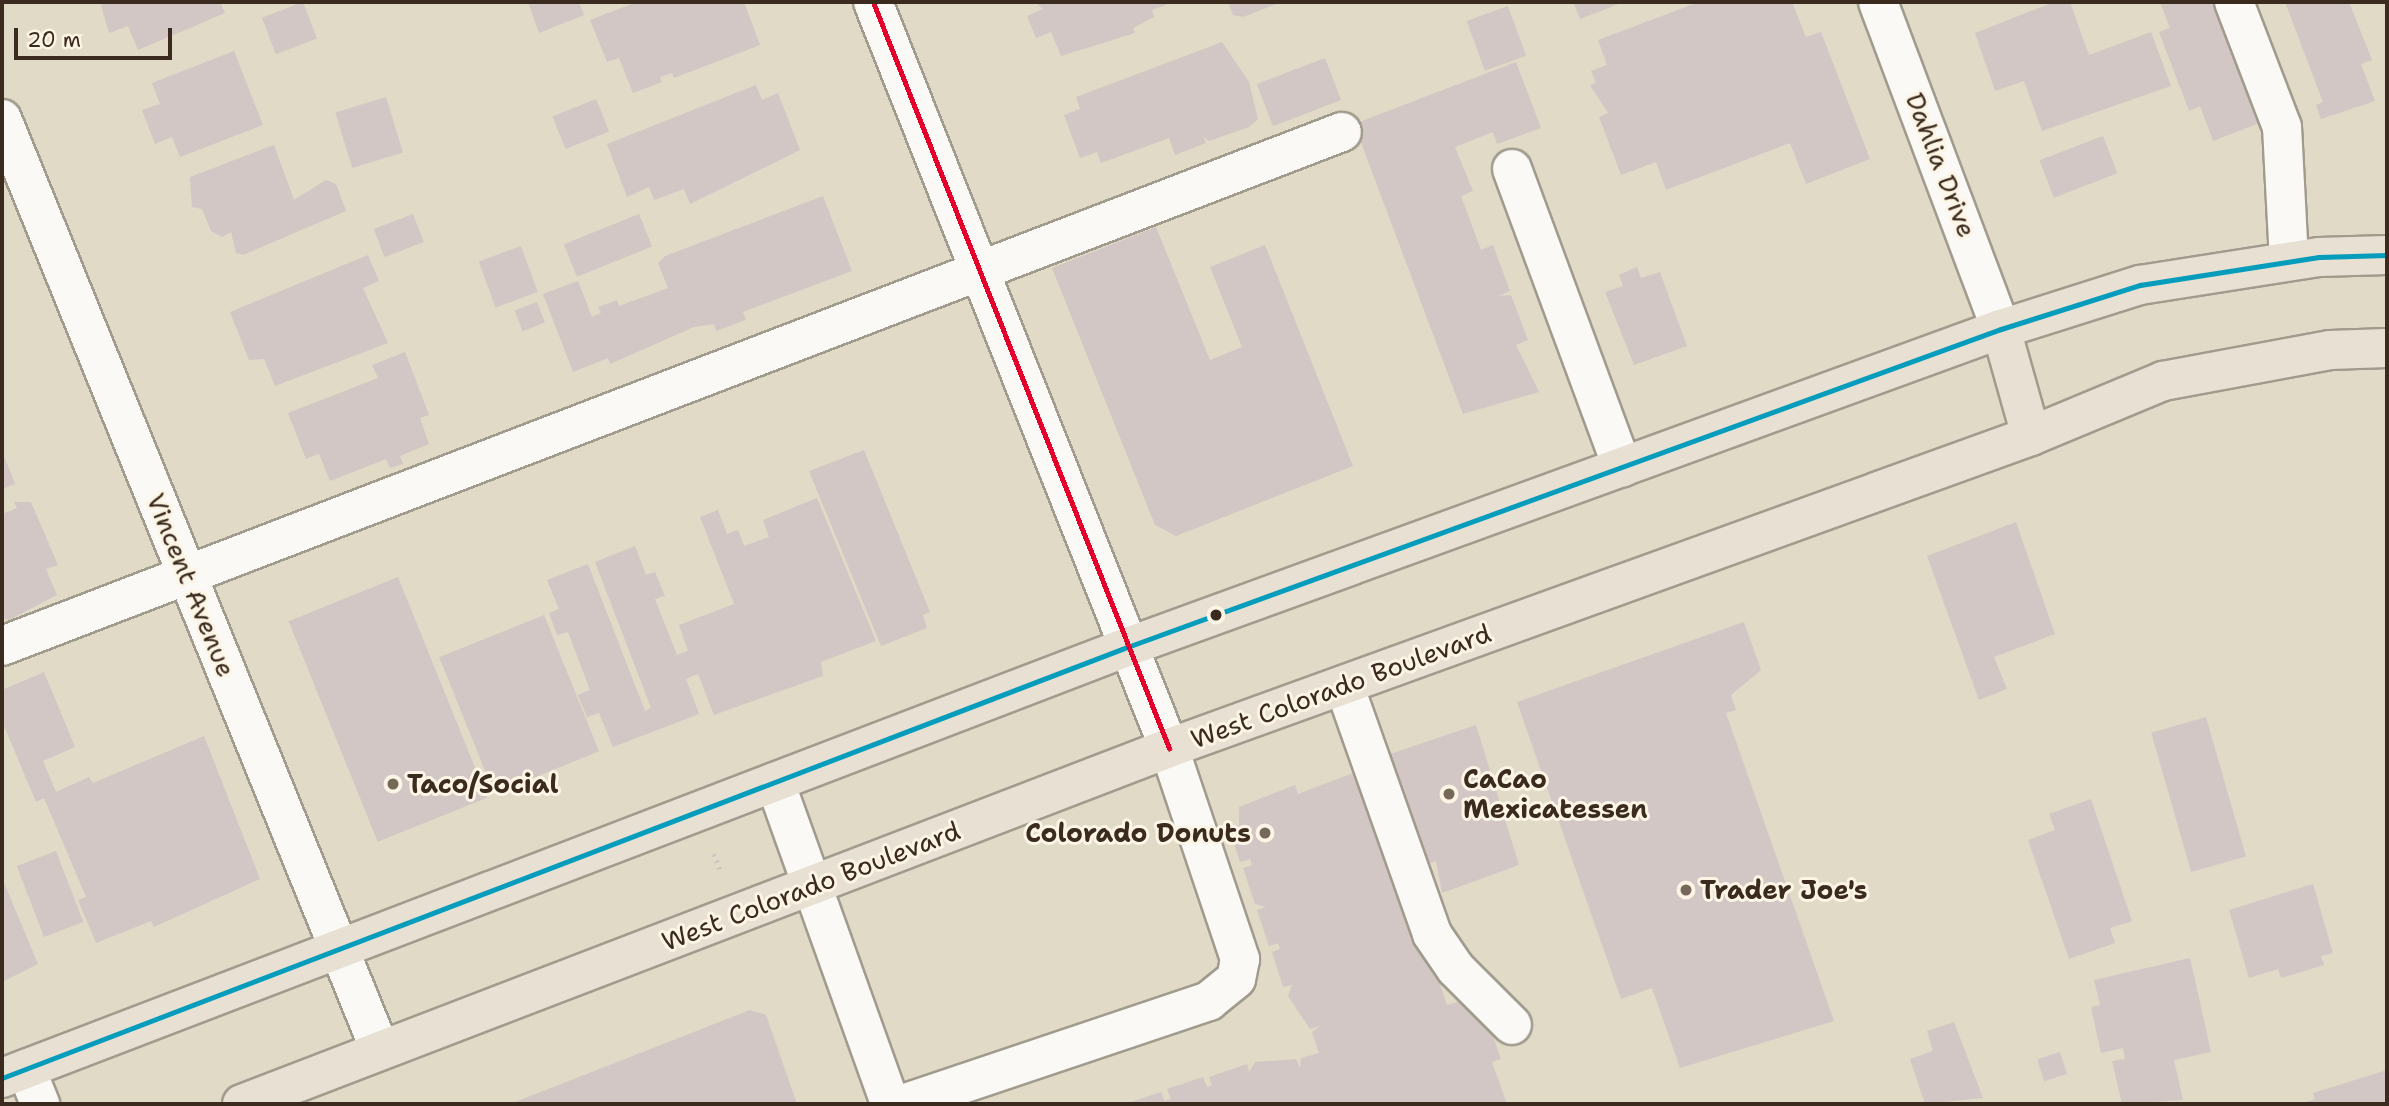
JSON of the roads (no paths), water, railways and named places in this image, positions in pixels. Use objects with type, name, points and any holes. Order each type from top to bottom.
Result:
[{"type":"main road","points":[[14,1074],[1130,646],[2001,329],[2140,285],[2289,261],[2387,255]]},
{"type":"main road","points":[[2001,329],[2031,436]]},
{"type":"main road","name":"West Colorado Boulevard","points":[[242,1104],[1169,748],[2031,436],[2163,381],[2330,350],[2387,348]]},
{"type":"street","points":[[873,2],[1130,646],[1238,940],[1236,979],[1209,1001],[904,1104]]},
{"type":"street","name":"Dahlia Drive","points":[[1878,2],[2001,329]]},
{"type":"street","points":[[2234,2],[2282,127],[2289,261]]},
{"type":"street","name":"Vincent Avenue","points":[[2,119],[380,1050]]},
{"type":"street","points":[[2,646],[185,572],[1342,132]]},
{"type":"street","points":[[1512,169],[1622,467]]},
{"type":"street","points":[[1344,685],[1432,934],[1456,969],[1512,1025]]},
{"type":"street","points":[[775,782],[815,884],[890,1104]]},
{"type":"street","points":[[14,1074],[40,1104]]},
{"type":"place","name":"Taco/Social","points":[[393,784]]},
{"type":"place","name":"CaCao Mexicatessen","points":[[1449,794]]},
{"type":"place","name":"Colorado Donuts","points":[[1265,833]]},
{"type":"place","name":"Trader Joe's","points":[[1686,890]]}]
